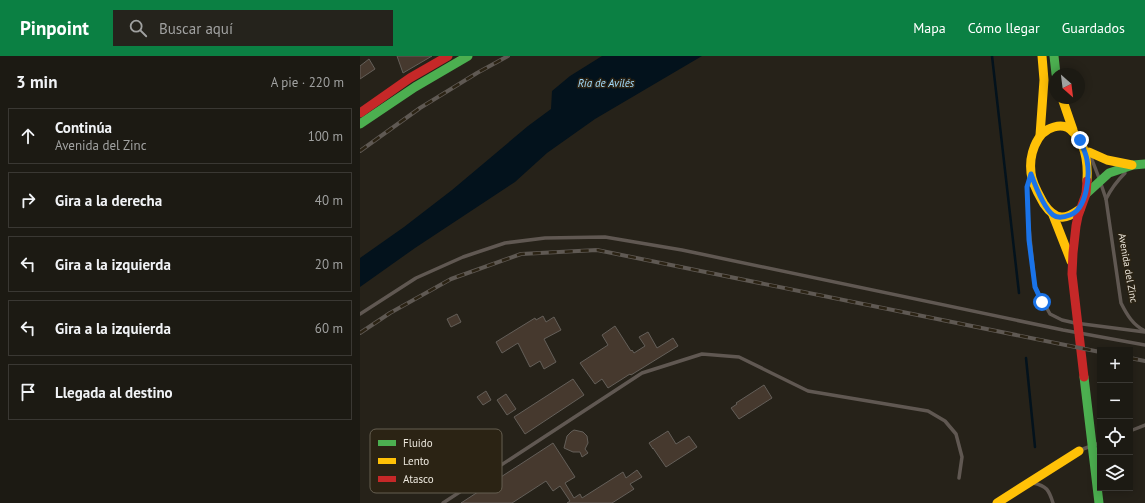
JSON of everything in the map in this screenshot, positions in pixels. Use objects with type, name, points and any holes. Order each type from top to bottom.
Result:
[{"type":"main road","points":[[360,113],[410,78],[448,56]]},
{"type":"main road","points":[[360,124],[415,87],[468,56]]},
{"type":"main road","points":[[1042,56],[1044,80],[1040,135],[1032,151],[1030,162],[1031,174],[1037,190],[1053,215],[1072,262]]},
{"type":"main road","points":[[1054,56],[1055,68]]},
{"type":"main road","points":[[1064,104],[1073,130],[1080,140],[1087,160],[1088,175],[1086,194],[1077,222],[1072,274],[1100,503]]},
{"type":"main road","points":[[1040,135],[1058,126],[1073,130]]},
{"type":"main road","points":[[1089,152],[1107,160],[1133,165]]},
{"type":"main road","points":[[1086,194],[1109,173],[1133,165],[1145,164]]},
{"type":"main road","points":[[1053,215],[1063,218],[1080,209]]},
{"type":"main road","points":[[997,503],[1079,451]]},
{"type":"lane","name":"Avenida del Zinc","points":[[1080,140],[1089,152],[1106,199],[1121,303],[1132,322],[1145,332]]},
{"type":"lane","points":[[1106,199],[1119,178],[1133,165]]},
{"type":"lane","name":"Avenida del Zinc","points":[[1031,174],[1027,187],[1028,218],[1035,287],[1050,314],[1062,320],[1075,323],[1145,332]]},
{"type":"lane","points":[[360,314],[416,278],[463,257],[505,243],[545,238],[605,237],[682,250],[1055,328],[1145,345]]},
{"type":"lane","points":[[502,464],[642,373],[702,354],[739,357],[808,391],[928,411],[945,421],[956,434],[962,457],[959,478]]},
{"type":"lane","points":[[1133,430],[1145,425]]},
{"type":"lane","points":[[1079,451],[1097,443]]},
{"type":"lane","points":[[1030,482],[1041,485],[1050,491],[1053,503]]},
{"type":"lane","points":[[443,503],[458,493]]},
{"type":"water","name":"Ría de Avilés","points":[[602,56],[702,56],[595,119],[547,153],[515,182],[415,248],[360,287],[360,258],[404,227],[452,190],[528,126],[551,109],[552,91],[570,76]]},
{"type":"building","points":[[397,56],[432,56],[403,73]]},
{"type":"building","points":[[369,59],[375,69],[360,79],[360,66]]},
{"type":"building","points":[[457,314],[461,322],[451,327],[447,319]]},
{"type":"building","points":[[543,316],[546,322],[554,317],[561,330],[544,339],[556,362],[544,369],[540,361],[530,367],[518,343],[502,353],[496,342],[535,318],[536,320]]},
{"type":"building","points":[[615,326],[631,351],[632,350],[634,353],[645,346],[639,337],[648,332],[657,348],[673,338],[678,346],[608,388],[602,379],[595,384],[580,363],[608,345],[602,335]]},
{"type":"building","points":[[573,379],[584,395],[525,434],[514,417]]},
{"type":"building","points":[[764,385],[772,398],[739,419],[731,408],[737,404],[736,403]]},
{"type":"building","points":[[486,391],[491,400],[483,405],[477,397]]},
{"type":"building","points":[[506,394],[516,409],[507,415],[497,400]]},
{"type":"building","points":[[574,430],[583,432],[587,436],[588,443],[585,449],[588,453],[582,457],[580,452],[573,452],[564,448],[567,436]]},
{"type":"building","points":[[668,431],[676,444],[689,436],[697,447],[666,467],[649,443]]},
{"type":"building","points":[[553,443],[575,477],[565,483],[574,498],[580,494],[582,498],[623,472],[626,478],[637,470],[642,477],[630,484],[634,489],[612,503],[567,503],[570,501],[560,486],[553,491],[546,481],[512,503],[461,503],[476,493],[502,493],[502,476]]},
{"type":"waterway","points":[[992,56],[1019,293]]},
{"type":"waterway","points":[[1026,358],[1035,447]]},
{"type":"railway","points":[[360,151],[420,108],[508,56]]},
{"type":"railway","points":[[360,333],[390,313],[451,279],[521,254],[597,250],[1097,351]]},
{"type":"railway","points":[[1133,359],[1145,361]]},
{"type":"traffic: fast","points":[[360,124],[415,87],[468,56]]},
{"type":"traffic: fast","points":[[1054,56],[1055,68]]},
{"type":"traffic: fast","points":[[1086,194],[1109,173],[1133,165],[1145,164]]},
{"type":"traffic: fast","points":[[1084,377],[1099,503]]},
{"type":"traffic: slow","points":[[1040,135],[1044,80],[1042,56]]},
{"type":"traffic: slow","points":[[1064,104],[1073,130]]},
{"type":"traffic: slow","points":[[1080,209],[1069,216],[1058,216],[1053,214],[1047,208],[1038,193],[1032,177],[1031,160],[1032,153],[1042,134],[1047,130],[1059,126],[1067,127],[1073,132],[1081,142],[1083,148],[1087,168],[1087,181]]},
{"type":"traffic: slow","points":[[1089,152],[1107,160],[1132,165]]},
{"type":"traffic: slow","points":[[1053,215],[1071,261]]},
{"type":"traffic: slow","points":[[997,503],[1079,451]]},
{"type":"traffic: jam","points":[[360,113],[410,78],[448,56]]},
{"type":"traffic: jam","points":[[1084,377],[1072,274],[1076,226],[1086,194],[1087,181]]},
{"type":"route","points":[[1042,302],[1035,287],[1029,240],[1027,187],[1031,174],[1037,190],[1053,215],[1063,218],[1080,209],[1086,194],[1088,175],[1087,160],[1080,140]]}]
